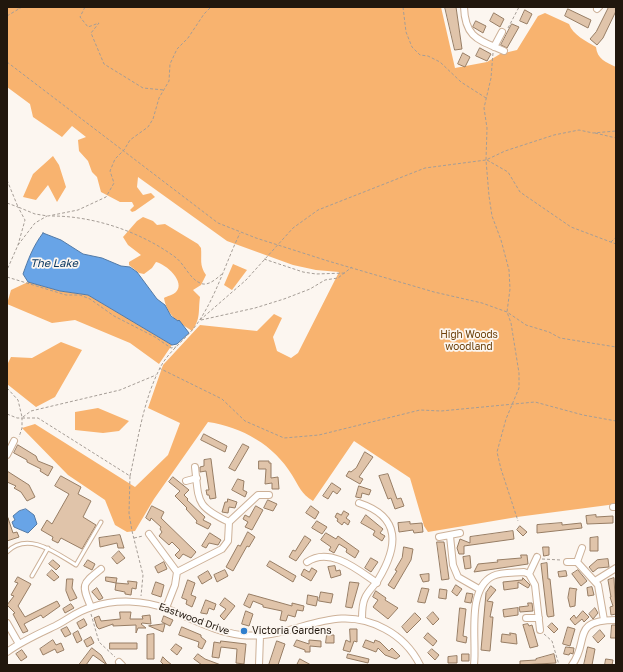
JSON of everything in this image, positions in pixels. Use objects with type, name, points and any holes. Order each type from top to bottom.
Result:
[{"type":"street","points":[[464,7],[468,29],[472,36],[504,51]]},
{"type":"street","points":[[494,47],[502,32]]},
{"type":"street","points":[[7,455],[14,441]]},
{"type":"street","points":[[195,467],[198,494],[203,507],[209,512],[229,522]]},
{"type":"street","points":[[186,481],[196,478]]},
{"type":"street","points":[[177,572],[222,549],[228,541],[229,522],[257,492],[269,495]]},
{"type":"street","points":[[359,503],[372,508],[383,515],[393,533],[394,546],[390,558],[377,583],[365,598],[362,619]]},
{"type":"street","points":[[439,537],[460,533]]},
{"type":"street","points":[[149,534],[155,545],[177,572],[175,585],[166,608]]},
{"type":"street","points":[[450,536],[455,572],[458,577],[479,589]]},
{"type":"street","points":[[577,562],[582,548]]},
{"type":"street","points":[[307,562],[317,557],[338,559],[377,583]]},
{"type":"street","points":[[529,574],[536,557]]},
{"type":"street","points":[[567,562],[577,562],[595,581],[599,591],[604,620]]},
{"type":"street","points":[[595,581],[616,568]]},
{"type":"street","points":[[90,607],[83,590],[84,584],[86,580],[101,569]]},
{"type":"street","points":[[474,665],[476,646],[474,632],[479,589],[493,576],[515,573],[529,574]]},
{"type":"street","points":[[529,574],[535,584],[540,630]]},
{"type":"street","name":"Eastwood Drive","points":[[7,652],[19,644],[90,607],[113,602],[140,603],[166,608],[226,632],[240,635],[260,636],[286,632],[328,619],[362,619],[379,626],[400,639],[409,648],[420,665]]},
{"type":"street","points":[[526,618],[539,618]]},
{"type":"street","points":[[572,665],[576,658],[585,630],[589,625],[604,620],[616,620]]},
{"type":"street","points":[[7,623],[19,644]]},
{"type":"street","points":[[259,665],[260,636]]},
{"type":"lane","points":[[7,552],[22,543],[41,544],[76,564],[102,522]]},
{"type":"lane","points":[[32,576],[48,548]]},
{"type":"path","points":[[12,7],[20,9]]},
{"type":"path","points":[[7,16],[22,7]]},
{"type":"path","points":[[85,7],[80,17],[88,27],[99,23],[92,33],[104,64],[143,88],[164,90]]},
{"type":"path","points":[[18,245],[36,223],[48,216],[78,210],[106,197],[114,183],[110,171],[115,159],[124,150],[130,140],[148,127],[154,119],[160,98],[169,81],[170,64],[177,49],[188,38],[204,14],[211,7]]},
{"type":"path","points":[[403,7],[405,26],[409,42],[412,47],[420,55],[428,56],[440,62],[461,82],[486,98]]},
{"type":"path","points":[[502,32],[505,33],[518,7]]},
{"type":"path","points":[[494,47],[494,58],[484,108],[487,128],[486,160],[492,216],[501,240],[509,270],[510,289],[507,312],[511,324],[519,373],[519,388],[500,438],[498,452],[501,469],[518,521]]},
{"type":"path","points":[[7,62],[56,98],[95,131],[124,150],[218,223],[240,233],[352,268],[434,292],[482,303],[507,312],[526,325],[549,332],[560,338],[616,347]]},
{"type":"path","points":[[200,320],[228,297],[293,228],[318,210],[334,203],[425,168],[486,160],[506,151],[554,135],[579,130],[616,138]]},
{"type":"path","points":[[593,133],[616,131]]},
{"type":"path","points":[[486,160],[508,172],[520,192],[571,227],[616,244]]},
{"type":"path","points":[[7,180],[25,220],[18,245],[7,270]]},
{"type":"path","points":[[7,203],[35,214],[73,217],[128,231],[177,258],[188,273],[197,281],[204,284],[209,283],[223,274]]},
{"type":"path","points":[[140,603],[143,574],[133,538],[129,513],[130,476],[143,415],[159,368],[200,320],[223,274],[240,233]]},
{"type":"path","points":[[610,242],[616,237]]},
{"type":"path","points":[[264,259],[303,272],[316,274],[343,274],[348,272]]},
{"type":"path","points":[[200,320],[255,308],[277,301],[310,289],[326,280],[338,278],[352,268]]},
{"type":"path","points":[[7,277],[66,295],[80,295],[90,299],[114,316],[155,336],[171,348],[176,347]]},
{"type":"path","points":[[159,368],[222,399],[246,421],[284,438],[319,435],[420,410],[441,411],[535,402],[583,415],[616,421]]},
{"type":"path","points":[[22,418],[31,411],[120,390],[157,375]]},
{"type":"path","points":[[7,388],[18,400],[22,418],[22,428]]},
{"type":"path","points":[[7,414],[17,418],[38,418],[130,476]]},
{"type":"path","points":[[133,538],[149,534]]},
{"type":"path","points":[[536,557],[567,562]]},
{"type":"path","points":[[90,607],[99,642],[118,659],[120,664]]},
{"type":"path","points":[[540,630],[543,630],[544,634],[552,641],[559,665]]},
{"type":"green space","name":"High Woods woodland","points":[[7,7],[441,7],[455,68],[487,62],[500,54],[517,50],[538,16],[545,13],[569,24],[577,35],[596,47],[598,54],[603,60],[616,67],[616,504],[517,517],[428,532],[424,526],[410,478],[354,441],[313,501],[303,493],[285,464],[266,446],[245,433],[233,428],[208,422],[154,499],[135,531],[127,532],[115,525],[105,500],[68,475],[22,428],[35,424],[135,487],[168,455],[180,423],[148,408],[163,365],[200,325],[257,331],[274,314],[282,318],[273,337],[277,351],[291,358],[298,353],[339,272],[316,270],[293,265],[227,241],[138,177],[137,187],[143,195],[151,193],[155,197],[135,211],[132,212],[130,210],[134,206],[132,202],[120,202],[101,192],[97,177],[92,172],[88,161],[79,151],[78,140],[86,137],[72,126],[62,137],[33,117],[30,104],[7,87]]},
{"type":"green space","points":[[53,156],[59,165],[66,187],[57,202],[48,185],[36,200],[23,197],[33,174]]},
{"type":"green space","points":[[143,217],[153,221],[157,225],[165,224],[198,244],[201,248],[202,265],[206,275],[201,285],[193,290],[200,297],[199,315],[192,331],[174,318],[168,309],[164,298],[175,293],[178,288],[177,279],[174,274],[165,266],[156,262],[152,268],[144,274],[139,273],[129,265],[129,262],[141,255],[128,245],[123,237],[137,221]]},
{"type":"green space","points":[[233,264],[247,270],[232,290],[224,285]]},
{"type":"green space","points":[[28,282],[60,291],[88,295],[172,345],[159,364],[130,343],[75,320],[52,323],[7,304],[11,290]]},
{"type":"green space","points":[[61,342],[82,350],[55,397],[36,407],[7,384],[7,365],[11,357],[32,358]]},
{"type":"green space","points":[[98,408],[129,421],[119,431],[103,433],[75,430],[75,412]]},
{"type":"water","name":"The Lake","points":[[43,233],[61,240],[83,254],[102,258],[121,266],[130,267],[137,272],[157,299],[165,305],[171,316],[178,321],[179,320],[189,333],[177,344],[172,345],[88,295],[60,291],[28,282],[23,274],[29,258]]},
{"type":"water","points":[[26,509],[34,515],[37,524],[28,533],[14,527],[12,522],[15,520],[13,516],[19,511]]},
{"type":"building","points":[[445,7],[456,7],[462,49],[455,50]]},
{"type":"building","points":[[609,7],[616,7],[616,11],[603,38],[597,45],[590,39],[596,32]]},
{"type":"building","points":[[568,9],[591,20],[588,28],[565,16]]},
{"type":"building","points":[[525,10],[532,14],[527,24],[520,21]]},
{"type":"building","points":[[494,13],[504,19],[500,27],[490,21]]},
{"type":"building","points":[[476,21],[486,26],[483,33],[473,27]]},
{"type":"building","points":[[512,24],[519,27],[507,48],[501,45]]},
{"type":"building","points":[[480,48],[491,54],[487,61],[476,56]]},
{"type":"building","points":[[463,53],[470,57],[465,67],[458,64]]},
{"type":"building","points":[[204,434],[227,446],[225,452],[201,440]]},
{"type":"building","points":[[243,444],[249,447],[235,471],[229,468]]},
{"type":"building","points":[[18,445],[36,456],[38,461],[53,467],[48,476],[40,471],[41,469],[14,453]]},
{"type":"building","points":[[365,452],[373,457],[359,477],[363,479],[360,484],[346,476],[349,471],[351,472],[356,468]]},
{"type":"building","points":[[211,459],[216,498],[210,499],[206,490],[209,490],[206,471],[200,472],[200,467],[204,466],[204,460]]},
{"type":"building","points":[[259,461],[269,461],[269,463],[271,463],[271,478],[278,477],[279,489],[272,489],[272,483],[265,484],[266,469],[259,469]]},
{"type":"building","points":[[7,471],[29,485],[35,497],[27,501],[21,492],[14,488],[16,486],[7,482]]},
{"type":"building","points":[[388,474],[397,499],[401,498],[404,506],[395,509],[391,498],[388,499],[379,476]]},
{"type":"building","points":[[61,476],[81,487],[78,494],[91,501],[83,517],[96,525],[82,549],[61,538],[58,543],[52,540],[53,537],[41,530],[47,520],[52,524],[69,494],[55,486]]},
{"type":"building","points":[[173,477],[189,490],[184,495],[188,499],[187,500],[205,517],[203,520],[211,524],[208,529],[196,523],[197,521],[186,509],[187,508],[175,496],[180,491],[169,482]]},
{"type":"building","points":[[238,479],[244,481],[243,490],[247,492],[245,497],[232,490]]},
{"type":"building","points":[[332,483],[341,489],[337,494],[333,491],[328,499],[323,496]]},
{"type":"building","points":[[359,486],[371,490],[369,495],[362,493],[361,498],[356,497]]},
{"type":"building","points":[[228,499],[237,502],[235,508],[229,507],[228,513],[222,512],[225,502],[227,502]]},
{"type":"building","points":[[268,500],[277,504],[273,511],[264,508]]},
{"type":"building","points":[[152,506],[164,512],[161,518],[196,552],[191,558],[183,554],[179,559],[175,555],[180,550],[172,542],[169,545],[159,536],[162,532],[160,529],[161,527],[151,518],[150,521],[146,518]]},
{"type":"building","points":[[256,506],[263,510],[252,530],[245,527],[248,522],[243,519],[245,515],[249,517]]},
{"type":"building","points":[[311,506],[319,512],[315,519],[306,513]]},
{"type":"building","points":[[344,511],[349,514],[346,518],[350,521],[348,525],[344,522],[342,525],[335,517],[337,513],[341,515]]},
{"type":"building","points":[[366,515],[383,529],[380,533],[385,536],[382,541],[373,535],[375,531],[361,523]]},
{"type":"building","points":[[596,515],[596,517],[613,516],[613,523],[587,524],[586,516]]},
{"type":"building","points":[[8,518],[13,533],[17,532],[19,537],[7,541]]},
{"type":"building","points":[[317,521],[327,527],[322,534],[312,528]]},
{"type":"building","points":[[410,522],[410,524],[422,523],[423,532],[414,533],[413,530],[399,532],[398,523]]},
{"type":"building","points":[[562,523],[562,525],[581,523],[582,528],[537,533],[537,525]]},
{"type":"building","points":[[520,526],[527,532],[523,536],[517,530]]},
{"type":"building","points":[[513,531],[514,539],[464,546],[464,554],[459,554],[457,548],[460,539],[470,543],[470,537]]},
{"type":"building","points":[[248,532],[255,537],[249,547],[247,546],[233,571],[226,567],[238,545],[240,546]]},
{"type":"building","points":[[210,533],[221,540],[218,545],[209,543],[206,548],[202,546]]},
{"type":"building","points":[[326,533],[336,539],[338,536],[359,551],[355,558],[346,552],[347,549],[339,544],[334,553],[329,550],[331,547],[321,540]]},
{"type":"building","points":[[120,535],[124,548],[118,548],[117,543],[100,547],[99,538]]},
{"type":"building","points":[[305,536],[311,540],[296,561],[289,557]]},
{"type":"building","points":[[598,537],[598,551],[590,551],[590,538]]},
{"type":"building","points":[[437,542],[444,542],[449,579],[442,580]]},
{"type":"building","points":[[404,547],[413,549],[411,560],[394,589],[388,585],[397,571],[395,570],[402,558]]},
{"type":"building","points":[[543,547],[549,547],[549,555],[544,556]]},
{"type":"building","points":[[119,551],[125,558],[117,564],[112,558]]},
{"type":"building","points":[[521,555],[527,555],[528,564],[474,572],[478,564],[498,562],[497,560],[521,558]]},
{"type":"building","points":[[470,556],[471,568],[465,569],[463,557]]},
{"type":"building","points":[[371,558],[378,562],[371,572],[365,568]]},
{"type":"building","points":[[608,559],[609,567],[598,568],[593,572],[589,567],[597,560]]},
{"type":"building","points":[[53,560],[60,566],[56,570],[49,564]]},
{"type":"building","points":[[88,560],[95,564],[92,570],[84,566]]},
{"type":"building","points":[[270,561],[296,576],[293,582],[267,566]]},
{"type":"building","points":[[164,562],[167,569],[158,573],[155,567]]},
{"type":"building","points":[[547,563],[554,616],[548,617],[541,564]]},
{"type":"building","points":[[335,566],[336,571],[340,570],[341,575],[331,578],[328,567]]},
{"type":"building","points":[[312,568],[317,571],[311,581],[301,575],[304,569],[309,572]]},
{"type":"building","points":[[52,570],[59,577],[54,581],[47,575]]},
{"type":"building","points":[[225,570],[228,576],[217,582],[214,575]]},
{"type":"building","points":[[578,570],[587,581],[581,586],[572,574]]},
{"type":"building","points":[[208,571],[212,578],[202,584],[198,577]]},
{"type":"building","points":[[566,571],[567,576],[559,577],[558,572]]},
{"type":"building","points":[[429,574],[429,581],[423,582],[420,575]]},
{"type":"building","points":[[18,577],[31,584],[18,606],[25,617],[57,601],[60,606],[43,618],[41,615],[24,624],[28,631],[23,633],[13,614],[15,613],[7,605],[14,596],[11,595],[18,583],[15,582]]},
{"type":"building","points":[[106,577],[117,578],[116,583],[106,581]]},
{"type":"building","points":[[523,578],[530,585],[528,588],[518,582],[518,588],[504,590],[503,582],[522,580]]},
{"type":"building","points":[[614,578],[616,614],[611,615],[610,607],[613,606],[610,597],[608,580]]},
{"type":"building","points":[[67,579],[73,579],[72,588],[77,598],[70,601],[66,591]]},
{"type":"building","points":[[188,580],[195,583],[191,595],[196,597],[192,607],[186,604],[187,600],[182,598]]},
{"type":"building","points":[[128,581],[137,582],[136,589],[132,588],[131,595],[115,590],[116,583],[128,584]]},
{"type":"building","points":[[156,582],[164,585],[161,597],[152,594]]},
{"type":"building","points":[[350,582],[359,583],[352,608],[346,607]]},
{"type":"building","points":[[456,585],[462,589],[457,596],[452,592]]},
{"type":"building","points":[[491,586],[496,590],[487,601],[493,602],[490,617],[493,617],[490,651],[481,650],[486,593]]},
{"type":"building","points":[[592,587],[594,595],[588,596],[587,588]]},
{"type":"building","points":[[97,588],[103,598],[99,600],[92,592]]},
{"type":"building","points":[[422,588],[429,589],[425,603],[418,602]]},
{"type":"building","points":[[570,588],[577,589],[575,606],[570,607],[568,598]]},
{"type":"building","points":[[440,589],[447,590],[446,599],[439,598]]},
{"type":"building","points":[[376,591],[386,598],[385,600],[398,608],[388,619],[373,607],[378,600],[373,597]]},
{"type":"building","points":[[321,592],[333,594],[331,603],[319,601]]},
{"type":"building","points":[[467,593],[473,594],[471,603],[465,602]]},
{"type":"building","points":[[249,594],[292,606],[292,603],[304,606],[303,611],[297,610],[295,617],[288,615],[286,621],[280,620],[282,611],[263,607],[263,605],[253,601],[250,608],[244,605]]},
{"type":"building","points":[[308,595],[318,597],[316,606],[307,604]]},
{"type":"building","points":[[225,598],[235,606],[224,620],[220,616],[226,609],[220,605]]},
{"type":"building","points":[[206,600],[216,604],[214,610],[209,608],[207,614],[201,613]]},
{"type":"building","points":[[528,603],[532,603],[533,611],[520,612],[519,607],[528,606]]},
{"type":"building","points":[[71,604],[74,608],[65,613],[63,609]]},
{"type":"building","points":[[460,608],[466,609],[463,636],[467,637],[466,643],[457,641]]},
{"type":"building","points":[[518,608],[518,615],[504,617],[503,610]]},
{"type":"building","points":[[595,608],[598,613],[593,619],[589,614]]},
{"type":"building","points":[[246,611],[253,614],[249,626],[242,624]]},
{"type":"building","points":[[583,611],[589,617],[584,622],[582,619],[575,625],[570,619],[574,615],[576,618]]},
{"type":"building","points":[[120,612],[131,612],[130,619],[143,619],[142,616],[150,615],[151,624],[142,623],[141,624],[146,628],[138,628],[136,633],[136,625],[113,626],[113,624],[99,629],[97,627],[94,618],[99,616],[101,621],[120,619]]},
{"type":"building","points":[[433,612],[439,619],[433,625],[427,618]]},
{"type":"building","points":[[415,613],[421,619],[407,633],[402,627]]},
{"type":"building","points":[[164,616],[173,620],[170,626],[162,622]]},
{"type":"building","points":[[84,619],[87,625],[80,629],[77,623]]},
{"type":"building","points":[[552,623],[558,629],[554,633],[548,627]]},
{"type":"building","points":[[165,624],[163,632],[149,626]]},
{"type":"building","points":[[528,624],[529,626],[532,625],[538,646],[530,648],[523,625]]},
{"type":"building","points":[[612,625],[616,625],[616,638],[611,638]]},
{"type":"building","points":[[67,627],[71,634],[65,637],[61,630]]},
{"type":"building","points":[[182,627],[201,635],[201,637],[206,641],[202,649],[198,647],[199,642],[179,635]]},
{"type":"building","points":[[568,627],[575,629],[570,646],[563,644]]},
{"type":"building","points":[[350,629],[357,629],[357,642],[354,641],[350,652],[343,650],[346,640],[350,642]]},
{"type":"building","points":[[600,630],[605,636],[598,643],[593,637]]},
{"type":"building","points":[[78,631],[82,640],[77,643],[73,634]]},
{"type":"building","points":[[428,633],[437,641],[433,646],[424,638]]},
{"type":"building","points":[[510,633],[516,634],[517,644],[501,642],[502,634],[510,635]]},
{"type":"building","points":[[154,634],[154,659],[147,659],[147,635]]},
{"type":"building","points":[[327,635],[334,635],[334,643],[326,643]]},
{"type":"building","points":[[91,637],[94,643],[87,647],[84,641]]},
{"type":"building","points":[[53,640],[56,645],[61,643],[64,650],[57,653],[55,649],[43,655],[40,649]]},
{"type":"building","points":[[297,640],[309,644],[309,640],[321,641],[321,647],[310,646],[310,652],[305,652],[305,650],[294,646]]},
{"type":"building","points":[[366,640],[374,643],[375,640],[380,642],[389,651],[392,648],[400,656],[396,659],[385,655],[378,648],[376,652],[363,647]]},
{"type":"building","points":[[221,641],[246,644],[244,664],[236,663],[237,649],[221,647],[219,658],[212,657],[214,642],[220,643]]},
{"type":"building","points":[[277,641],[285,644],[278,665],[269,665]]},
{"type":"building","points":[[110,643],[137,643],[137,649],[110,649]]},
{"type":"building","points":[[176,644],[182,648],[177,655],[171,650]]},
{"type":"building","points":[[566,647],[574,648],[573,654],[564,654]]},
{"type":"building","points":[[588,647],[595,649],[592,665],[584,665]]},
{"type":"building","points":[[92,648],[101,655],[107,665],[93,655],[86,665],[79,665]]},
{"type":"building","points":[[432,649],[439,655],[435,660],[428,653]]},
{"type":"building","points":[[22,650],[27,657],[21,661],[16,654]]},
{"type":"building","points":[[198,654],[205,659],[221,665],[202,665],[194,659]]},
{"type":"building","points":[[348,654],[369,659],[368,663],[347,658]]},
{"type":"building","points":[[462,654],[469,654],[469,661],[462,661]]},
{"type":"building","points":[[554,654],[556,663],[520,665],[520,661],[536,660]]},
{"type":"building","points":[[457,656],[457,663],[448,663],[448,657]]},
{"type":"building","points":[[163,657],[172,665],[164,665],[161,662]]},
{"type":"building","points":[[300,659],[311,665],[297,665]]},
{"type":"building","points":[[606,659],[613,660],[612,665],[605,665]]},
{"type":"place","name":"Victoria Gardens","points":[[244,631]]}]
